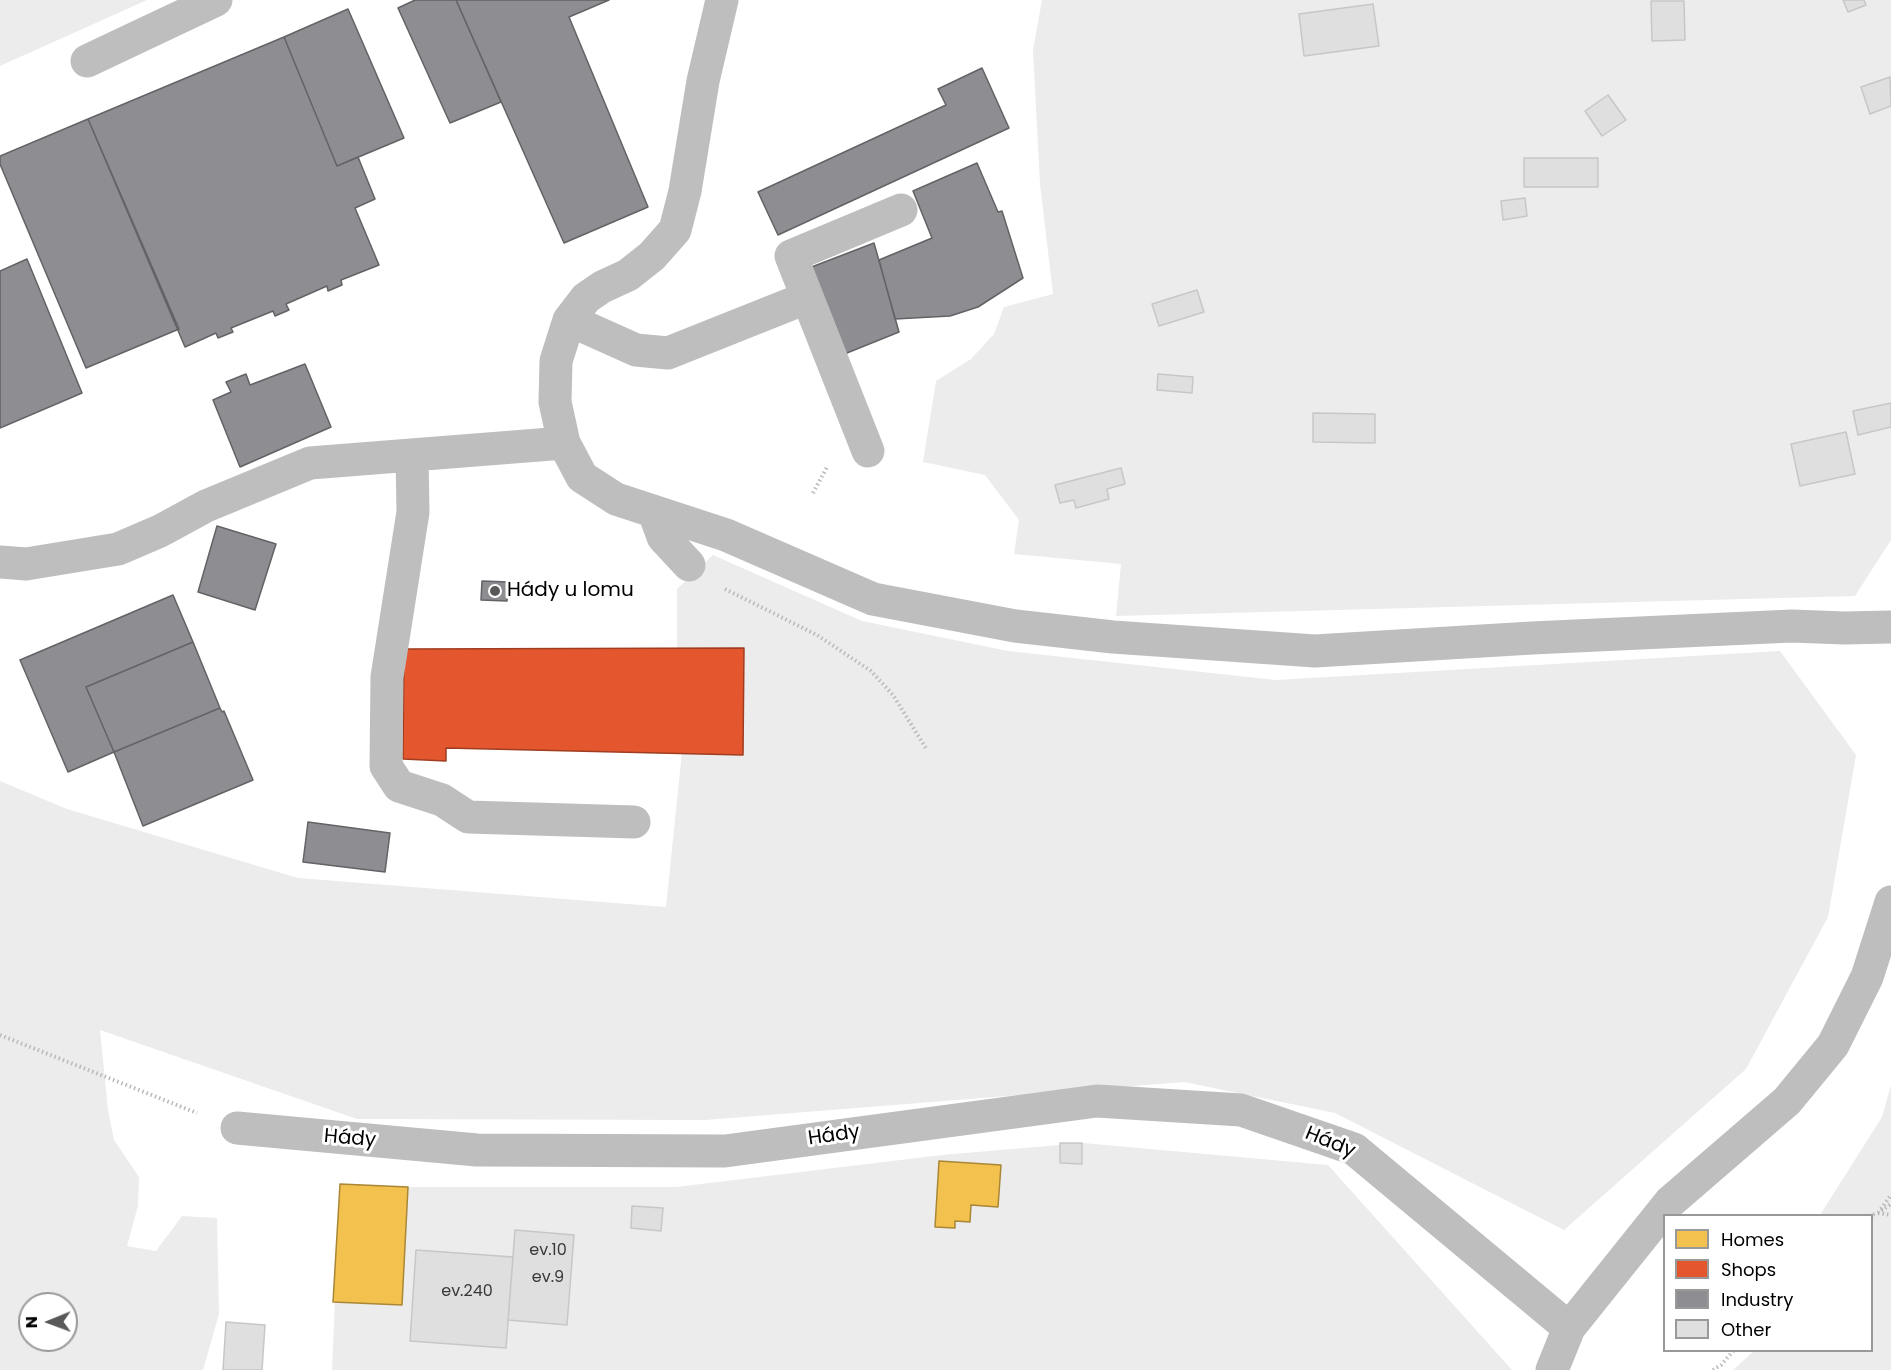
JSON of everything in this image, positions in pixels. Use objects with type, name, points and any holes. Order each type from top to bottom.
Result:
[{"type":"street","points":[[87,61],[216,0]]},
{"type":"street","points":[[722,0],[703,81],[685,191],[675,230],[652,256],[628,275],[602,287],[586,298],[569,320],[556,361],[555,402],[564,443],[582,477],[616,500],[726,535],[873,599],[1015,626],[1113,637],[1315,651],[1780,627],[1891,627]]},
{"type":"street","points":[[867,451],[791,256],[901,210]]},
{"type":"street","points":[[569,320],[636,350],[668,353],[806,298]]},
{"type":"street","points":[[0,562],[26,564],[118,549],[160,531],[206,506],[310,463],[564,443]]},
{"type":"street","points":[[412,456],[413,512],[387,677],[386,766],[399,786],[442,800],[468,817],[634,822]]},
{"type":"street","points":[[654,512],[663,537],[689,565]]},
{"type":"street","points":[[1552,1370],[1569,1328],[1670,1202],[1786,1101],[1833,1046],[1867,976],[1891,902]]},
{"type":"street","name":"Hády","points":[[237,1128],[477,1150],[725,1150],[1097,1101],[1241,1110],[1354,1149],[1569,1328]]},
{"type":"path","points":[[813,493],[819,482]]},
{"type":"path","points":[[689,565],[723,588],[817,635],[871,671],[893,695],[927,750]]},
{"type":"path","points":[[0,1035],[237,1128]]},
{"type":"path","points":[[1878,1213],[1891,1195]]},
{"type":"path","points":[[1878,1213],[1891,1204]]},
{"type":"path","points":[[1873,1214],[1891,1213]]},
{"type":"path","points":[[1713,1370],[1721,1365],[1732,1352]]},
{"type":"shaded area","points":[[0,0],[147,0],[0,66]]},
{"type":"shaded area","points":[[1042,0],[1891,0],[1891,540],[1855,596],[1116,616],[1121,564],[1014,554],[1019,520],[985,475],[923,462],[936,381],[971,359],[994,334],[1004,307],[1053,294],[1040,184],[1033,50]]},
{"type":"shaded area","points":[[713,555],[862,621],[1008,651],[1276,680],[1780,651],[1856,755],[1828,917],[1746,1069],[1564,1230],[1335,1113],[1184,1082],[705,1120],[357,1119],[100,1030],[108,1110],[114,1140],[139,1177],[138,1206],[127,1246],[156,1251],[182,1216],[217,1218],[219,1314],[203,1370],[0,1370],[0,781],[67,809],[298,878],[666,907],[682,752],[743,754],[744,648],[677,648],[677,589]]},
{"type":"shaded area","points":[[1891,1085],[1891,1370],[1733,1370],[1753,1352],[1873,1352],[1873,1214],[1821,1214],[1882,1117]]},
{"type":"shaded area","points":[[1083,1143],[1328,1165],[1512,1370],[332,1370],[340,1184],[408,1187],[676,1187],[942,1155]]},
{"type":"building: Homes","points":[[939,1161],[1001,1165],[998,1207],[971,1205],[970,1222],[955,1221],[955,1228],[935,1227]]},
{"type":"building: Homes","points":[[340,1184],[408,1187],[402,1305],[333,1302]]},
{"type":"building: Shops","points":[[744,648],[743,755],[446,748],[446,761],[403,759],[404,649]]},
{"type":"building: Industry","points":[[415,0],[456,0],[501,102],[450,123],[398,8]]},
{"type":"building: Industry","points":[[456,0],[609,0],[569,17],[648,207],[564,243]]},
{"type":"building: Industry","points":[[348,9],[404,138],[337,166],[284,37]]},
{"type":"building: Industry","points":[[284,37],[337,166],[358,157],[375,199],[355,208],[379,265],[341,280],[342,285],[328,291],[327,286],[286,304],[289,310],[275,316],[273,311],[231,328],[233,332],[218,338],[216,333],[185,347],[88,119]]},
{"type":"building: Industry","points":[[982,68],[1009,128],[778,235],[758,192],[946,105],[938,89]]},
{"type":"building: Industry","points":[[88,119],[179,329],[86,368],[0,164],[0,156]]},
{"type":"building: Industry","points":[[977,163],[998,212],[1002,211],[1023,278],[978,307],[950,316],[895,319],[879,260],[932,238],[913,191]]},
{"type":"building: Industry","points":[[874,243],[899,332],[837,357],[809,268]]},
{"type":"building: Industry","points":[[27,259],[82,393],[0,428],[0,271]]},
{"type":"building: Industry","points":[[305,364],[331,427],[240,467],[213,400],[231,392],[226,382],[246,374],[250,385]]},
{"type":"building: Industry","points":[[217,526],[276,544],[255,610],[198,592]]},
{"type":"building: Industry","name":"Hády u lomu","points":[[482,581],[509,582],[507,601],[481,600]]},
{"type":"building: Industry","points":[[173,595],[193,642],[86,687],[114,752],[68,772],[20,660]]},
{"type":"building: Industry","points":[[193,642],[220,708],[114,752],[86,687]]},
{"type":"building: Industry","points":[[220,708],[222,712],[224,711],[253,780],[143,826],[114,752]]},
{"type":"building: Industry","points":[[308,822],[390,833],[385,872],[303,862]]},
{"type":"building: Other","points":[[1843,0],[1864,0],[1866,5],[1848,12]]},
{"type":"building: Other","points":[[1651,1],[1684,1],[1685,40],[1652,41]]},
{"type":"building: Other","points":[[1373,4],[1379,46],[1304,56],[1299,14]]},
{"type":"building: Other","points":[[1890,77],[1891,106],[1870,114],[1861,87]]},
{"type":"building: Other","points":[[1608,95],[1626,120],[1602,136],[1585,111]]},
{"type":"building: Other","points":[[1524,158],[1598,158],[1598,187],[1524,187]]},
{"type":"building: Other","points":[[1525,198],[1527,216],[1503,220],[1501,201]]},
{"type":"building: Other","points":[[1197,290],[1204,312],[1159,326],[1152,304]]},
{"type":"building: Other","points":[[1158,374],[1193,377],[1192,393],[1157,390]]},
{"type":"building: Other","points":[[1891,403],[1891,427],[1858,435],[1853,411]]},
{"type":"building: Other","points":[[1313,413],[1375,414],[1375,443],[1313,442]]},
{"type":"building: Other","points":[[1846,432],[1855,474],[1800,486],[1791,444]]},
{"type":"building: Other","points":[[1121,468],[1125,484],[1107,489],[1109,499],[1076,508],[1074,500],[1060,503],[1055,485]]},
{"type":"building: Other","points":[[1060,1143],[1082,1143],[1082,1164],[1060,1163]]},
{"type":"building: Other","points":[[632,1206],[663,1208],[661,1231],[631,1228]]},
{"type":"building: Other","points":[[515,1230],[574,1235],[567,1325],[508,1320]]},
{"type":"building: Other","points":[[416,1250],[513,1257],[506,1348],[410,1341]]},
{"type":"building: Other","points":[[226,1322],[265,1325],[262,1370],[223,1370]]},
{"type":"place","name":"Hády u lomu","points":[[495,591]]}]
